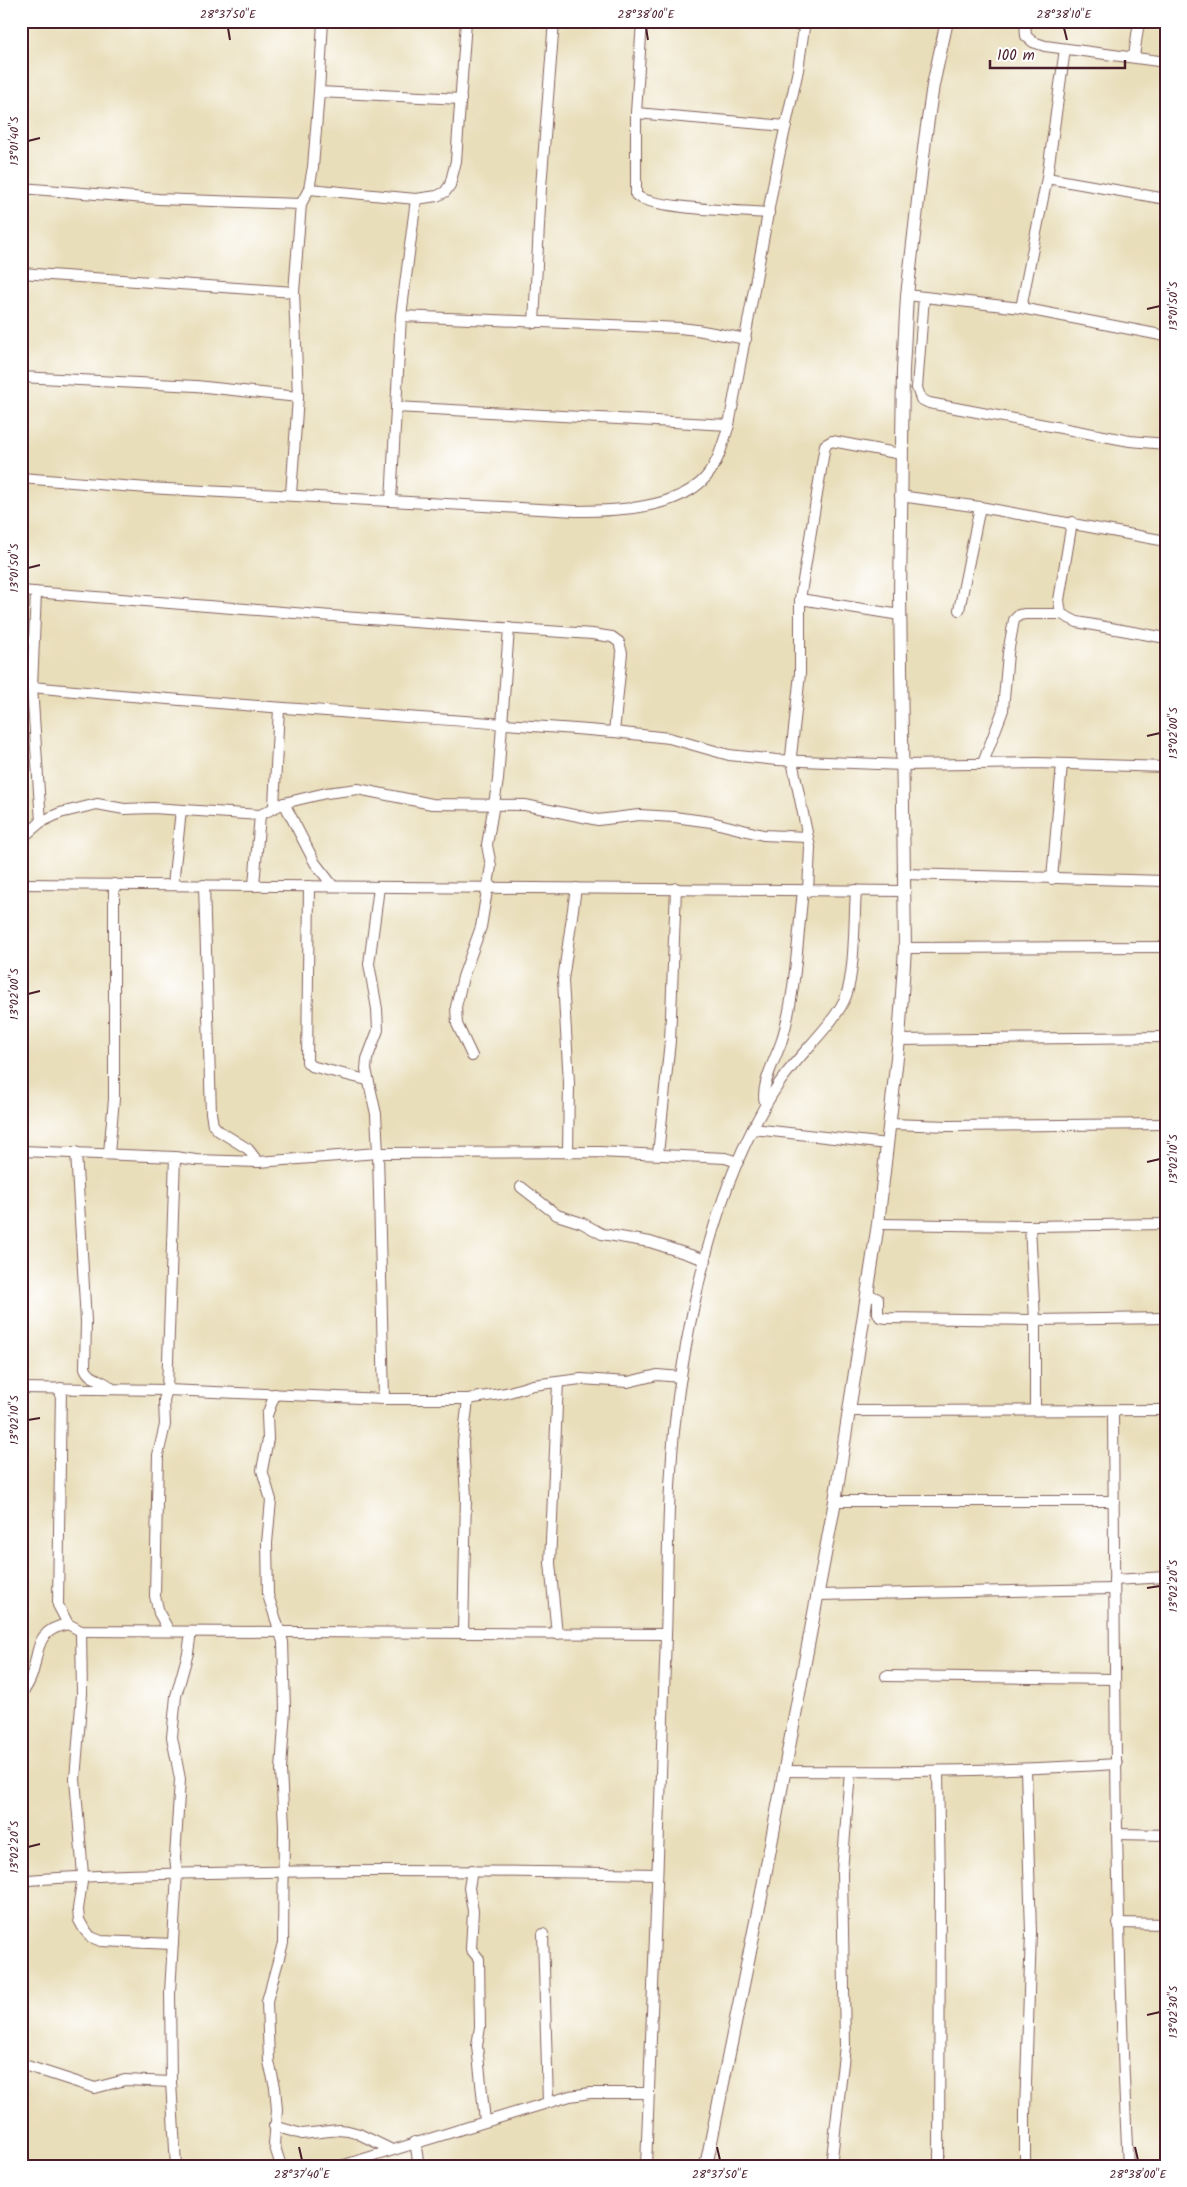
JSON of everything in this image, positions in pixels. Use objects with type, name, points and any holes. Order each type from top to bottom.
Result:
[{"type":"street","points":[[291,494],[298,397],[294,292],[301,204],[309,189],[320,92],[323,21]]},
{"type":"street","points":[[309,189],[416,199],[437,196],[445,192],[450,185],[456,161],[466,21]]},
{"type":"street","points":[[534,323],[541,187],[554,21]]},
{"type":"street","points":[[642,21],[636,113],[636,195],[640,199],[664,204],[769,213]]},
{"type":"street","points":[[21,478],[148,488],[291,494],[576,511],[620,510],[643,506],[675,497],[700,483],[711,470],[719,456],[729,424],[805,23],[756,21]]},
{"type":"street","points":[[706,2166],[761,1897],[835,1501],[878,1224],[899,1040],[905,948],[900,496],[907,295],[924,140],[933,85],[948,21]]},
{"type":"street","points":[[1025,21],[1026,36],[1032,42],[1045,46],[1134,56],[1166,62]]},
{"type":"street","points":[[1134,56],[1140,21]]},
{"type":"street","points":[[1021,308],[1047,178],[1065,49]]},
{"type":"street","points":[[320,92],[461,99]]},
{"type":"street","points":[[636,113],[786,126]]},
{"type":"street","points":[[1047,178],[1166,199]]},
{"type":"street","points":[[21,188],[158,199],[301,204]]},
{"type":"street","points":[[391,501],[401,316],[416,199]]},
{"type":"street","points":[[21,274],[294,292]]},
{"type":"street","points":[[907,295],[1021,308],[1166,336]]},
{"type":"street","points":[[924,297],[917,388],[921,399],[929,403],[1130,441],[1166,444]]},
{"type":"street","points":[[401,316],[697,330],[746,339]]},
{"type":"street","points":[[21,377],[196,386],[298,397]]},
{"type":"street","points":[[396,407],[729,424]]},
{"type":"street","points":[[766,1104],[764,1098],[765,1087],[782,1040],[789,1009],[810,856],[791,760],[800,674],[800,599],[826,443],[836,441],[901,454]]},
{"type":"street","points":[[900,496],[1072,522],[1166,540]]},
{"type":"street","points":[[958,610],[980,507]]},
{"type":"street","points":[[1060,614],[1060,594],[1072,522]]},
{"type":"street","points":[[21,591],[369,619],[592,634],[616,638],[622,653],[614,732]]},
{"type":"street","points":[[36,592],[32,687],[41,822]]},
{"type":"street","points":[[800,599],[900,615]]},
{"type":"street","points":[[983,763],[1003,710],[1008,653],[1014,620],[1019,615],[1060,614],[1077,622],[1166,638]]},
{"type":"street","points":[[472,1056],[466,1047],[457,1024],[456,1006],[463,978],[481,927],[491,866],[487,845],[494,804],[509,628]]},
{"type":"street","points":[[32,687],[174,701],[614,732],[669,738],[729,755],[791,760],[903,765],[983,763],[1166,767]]},
{"type":"street","points":[[279,708],[279,805],[315,863],[333,886]]},
{"type":"street","points":[[1052,879],[1062,764]]},
{"type":"street","points":[[22,837],[41,822],[60,813],[97,804],[124,809],[181,810],[260,815],[279,805],[326,793],[358,789],[432,804],[451,806],[525,805],[598,820],[639,815],[674,817],[710,822],[763,835],[807,837]]},
{"type":"street","points":[[173,884],[181,810]]},
{"type":"street","points":[[254,885],[260,815]]},
{"type":"street","points":[[905,874],[1166,881]]},
{"type":"street","points":[[21,884],[904,891]]},
{"type":"street","points":[[108,1153],[114,1089],[114,884]]},
{"type":"street","points":[[204,885],[211,1113],[213,1125],[219,1131],[248,1149],[258,1162]]},
{"type":"street","points":[[309,886],[308,1062],[311,1066],[326,1071],[367,1080]]},
{"type":"street","points":[[379,887],[369,964],[378,1020],[376,1035],[366,1062],[367,1080],[376,1114],[384,1398]]},
{"type":"street","points":[[568,1153],[569,1083],[564,980],[576,888]]},
{"type":"street","points":[[658,1154],[670,1041],[676,888]]},
{"type":"street","points":[[646,2166],[666,1634],[670,1471],[688,1332],[726,1191],[753,1129],[778,1084],[829,1022],[846,998],[850,981],[856,890]]},
{"type":"street","points":[[905,948],[1166,947]]},
{"type":"street","points":[[899,1040],[1166,1037]]},
{"type":"street","points":[[889,1124],[1166,1124]]},
{"type":"street","points":[[753,1129],[887,1144]]},
{"type":"street","points":[[21,1151],[108,1153],[196,1160],[258,1162],[378,1153],[568,1153],[658,1154],[724,1158],[738,1162]]},
{"type":"street","points":[[76,1152],[86,1320],[85,1368],[94,1379],[105,1382],[112,1389]]},
{"type":"street","points":[[169,1632],[168,1626],[159,1612],[155,1596],[158,1455],[165,1425],[164,1400],[167,1390],[175,1157]]},
{"type":"street","points":[[521,1186],[557,1215],[582,1223],[602,1234],[650,1242],[706,1260]]},
{"type":"street","points":[[878,1224],[1030,1226],[1166,1224]]},
{"type":"street","points":[[1030,1226],[1035,1320],[1035,1409]]},
{"type":"street","points":[[868,1294],[878,1298],[878,1313],[883,1318],[1035,1320],[1166,1318]]},
{"type":"street","points":[[21,1388],[167,1390],[384,1398],[468,1399],[581,1379],[628,1382],[658,1375],[681,1377]]},
{"type":"street","points":[[557,1634],[550,1563],[558,1382]]},
{"type":"street","points":[[61,1388],[58,1605],[68,1624],[81,1631],[666,1634]]},
{"type":"street","points":[[275,1394],[267,1415],[268,1439],[262,1470],[270,1500],[267,1543],[268,1596],[281,1632],[285,1708],[281,1770],[284,1826],[282,1871],[283,1943],[268,2001],[269,2062],[275,2088],[277,2110],[274,2126],[274,2144],[281,2166]]},
{"type":"street","points":[[463,1633],[466,1514],[463,1442],[468,1399]]},
{"type":"street","points":[[849,1411],[1166,1410]]},
{"type":"street","points":[[1113,1411],[1114,1679],[1117,1764],[1118,1923],[1128,2166]]},
{"type":"street","points":[[835,1501],[1114,1501]]},
{"type":"street","points":[[817,1595],[1114,1585],[1166,1578]]},
{"type":"street","points":[[21,1694],[30,1681],[43,1636],[52,1627],[68,1624]]},
{"type":"street","points":[[81,1631],[82,1694],[75,1779],[83,1875],[78,1909],[79,1920],[91,1937],[113,1943],[173,1944]]},
{"type":"street","points":[[176,2166],[171,2082],[170,1992],[178,1874],[175,1858],[180,1779],[172,1737],[176,1696],[188,1653],[191,1632]]},
{"type":"street","points":[[886,1676],[1114,1679]]},
{"type":"street","points":[[784,1771],[938,1772],[1026,1770],[1117,1764]]},
{"type":"street","points":[[1025,2166],[1031,1932],[1026,1770]]},
{"type":"street","points":[[831,2166],[845,2046],[842,1872],[850,1772]]},
{"type":"street","points":[[938,1772],[940,1881],[939,2166]]},
{"type":"street","points":[[1118,1834],[1166,1835]]},
{"type":"street","points":[[21,1879],[29,1880],[83,1875],[282,1871],[472,1870],[656,1874]]},
{"type":"street","points":[[472,1870],[469,1888],[474,1911],[471,1949],[479,1959],[480,2027],[477,2046],[485,2121]]},
{"type":"street","points":[[1118,1923],[1166,1924]]},
{"type":"street","points":[[543,1934],[548,2102]]},
{"type":"street","points":[[21,2064],[95,2088],[125,2080],[171,2082]]},
{"type":"street","points":[[341,2166],[390,2149],[548,2102],[590,2093],[649,2093]]},
{"type":"street","points":[[274,2126],[302,2134],[339,2130],[348,2131],[390,2149]]},
{"type":"street","points":[[415,2142],[419,2166]]}]
